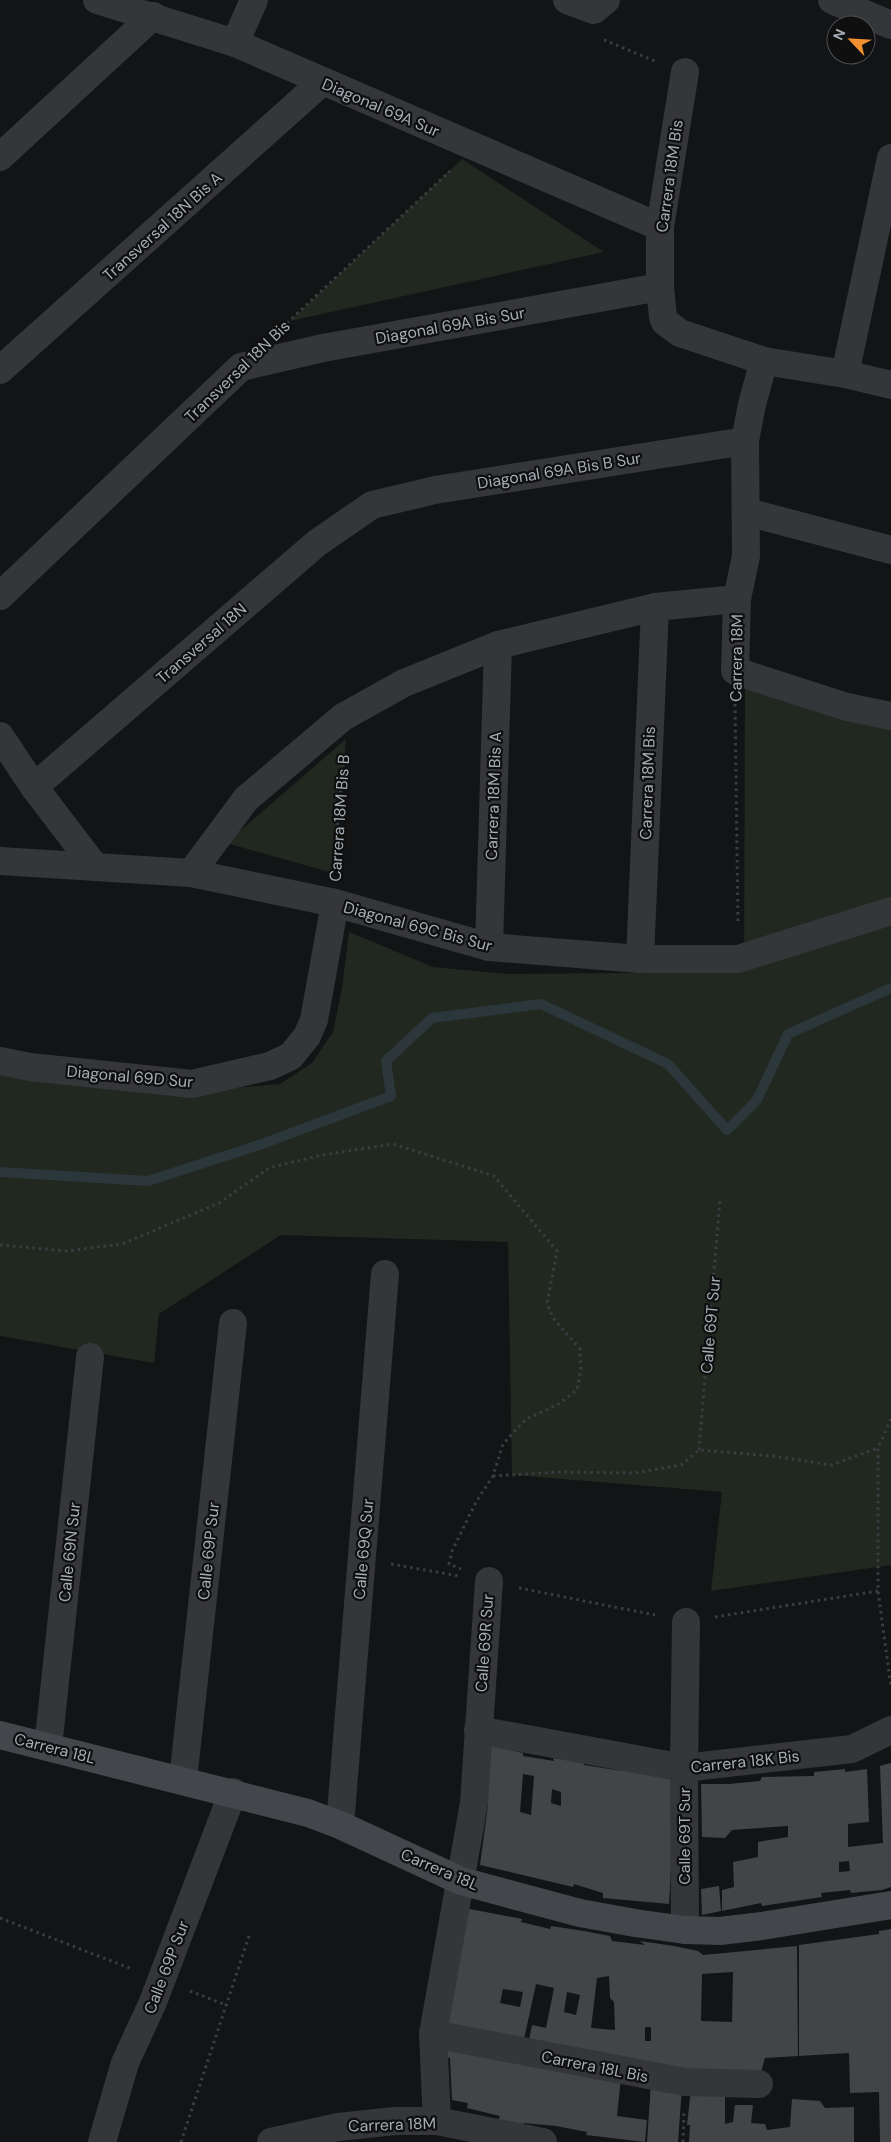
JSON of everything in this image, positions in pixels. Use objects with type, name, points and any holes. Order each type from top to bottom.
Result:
[{"type":"street","name":"Diagonal 69A Sur","points":[[97,0],[235,43],[660,226]]},
{"type":"street","points":[[235,43],[254,0]]},
{"type":"street","points":[[567,0],[594,10],[606,0]]},
{"type":"street","points":[[832,0],[891,25]]},
{"type":"street","points":[[0,157],[153,16]]},
{"type":"street","name":"Carrera 18M Bis","points":[[684,72],[660,226],[660,287],[663,317],[665,322],[680,333],[764,361]]},
{"type":"street","name":"Transversal 18N Bis A","points":[[0,370],[323,81]]},
{"type":"street","points":[[844,374],[891,158]]},
{"type":"street","name":"Diagonal 69A Bis Sur","points":[[241,367],[322,348],[660,287]]},
{"type":"street","points":[[764,361],[844,374],[891,385]]},
{"type":"street","name":"Carrera 18M","points":[[735,671],[738,625],[737,599],[746,556],[744,469],[746,440],[752,404],[764,361]]},
{"type":"street","name":"Transversal 18N Bis","points":[[0,596],[241,367]]},
{"type":"street","name":"Diagonal 69A Bis B Sur","points":[[372,504],[435,490],[746,440]]},
{"type":"street","name":"Transversal 18N","points":[[34,787],[317,543],[372,504]]},
{"type":"street","points":[[746,512],[891,550]]},
{"type":"street","points":[[191,873],[246,799],[343,717],[404,683],[498,644],[655,607],[737,599]]},
{"type":"street","name":"Carrera 18M Bis","points":[[640,959],[655,607]]},
{"type":"street","name":"Carrera 18M Bis A","points":[[489,947],[498,644]]},
{"type":"street","points":[[735,671],[846,707],[891,716]]},
{"type":"street","points":[[0,736],[34,787],[95,867]]},
{"type":"street","name":"Diagonal 69C Bis Sur","points":[[0,861],[191,873],[335,903],[489,947],[640,959],[738,959],[891,912]]},
{"type":"street","name":"Carrera 18M Bis B","points":[[307,1036],[314,1020],[318,1003],[335,903]]},
{"type":"street","name":"Diagonal 69D Sur","points":[[0,1061],[192,1084],[270,1066],[291,1056],[307,1036]]},
{"type":"street","name":"Calle 69Q Sur","points":[[340,1825],[385,1274]]},
{"type":"street","name":"Calle 69P Sur","points":[[183,1780],[233,1322]]},
{"type":"street","name":"Calle 69N Sur","points":[[48,1746],[90,1357]]},
{"type":"street","name":"Calle 69R Sur","points":[[437,2121],[433,2034],[474,1802],[489,1581]]},
{"type":"street","name":"Calle 69T Sur","points":[[685,1930],[684,1768],[686,1622]]},
{"type":"street","name":"Carrera 18K Bis","points":[[478,1730],[684,1768],[852,1749],[891,1730]]},
{"type":"street","name":"Carrera 18L","points":[[0,1735],[233,1792],[308,1813],[340,1825],[461,1881],[580,1913],[685,1930],[720,1931],[891,1905]]},
{"type":"street","name":"Calle 69P Sur","points":[[102,2142],[125,2063],[162,1980],[233,1792]]},
{"type":"street","name":"Carrera 18L Bis","points":[[433,2034],[685,2082],[759,2084]]},
{"type":"street","name":"Carrera 18M","points":[[270,2142],[338,2127],[395,2122],[437,2121],[543,2142]]},
{"type":"path","points":[[604,41],[684,72]]},
{"type":"path","name":"Transversal 18N Bis","points":[[283,327],[462,159],[477,148]]},
{"type":"path","name":"Carrera 18M","points":[[735,671],[738,959]]},
{"type":"path","name":"Carrera 18M Bis B","points":[[335,903],[333,873],[346,739],[343,717]]},
{"type":"path","name":"Calle 69R Sur","points":[[0,1246],[67,1251],[122,1244],[219,1203],[268,1168],[322,1155],[393,1144],[494,1176],[557,1251],[547,1304],[553,1318],[580,1349],[581,1369],[577,1390],[557,1405],[526,1419],[503,1444],[493,1476],[476,1502],[452,1551],[450,1564],[489,1581]]},
{"type":"path","name":"Calle 69T Sur","points":[[699,1450],[720,1200]]},
{"type":"path","points":[[891,1419],[878,1448],[878,1591],[891,1687]]},
{"type":"path","points":[[493,1476],[560,1472],[635,1473],[681,1466],[699,1450],[773,1456],[830,1465],[878,1448]]},
{"type":"path","points":[[362,1559],[489,1581]]},
{"type":"path","points":[[0,1918],[226,2004]]},
{"type":"path","points":[[182,2142],[250,1933]]},
{"type":"shaded area","points":[[462,159],[604,252],[290,321]]},
{"type":"shaded area","points":[[745,686],[891,729],[891,1565],[711,1591],[722,1492],[512,1475],[508,1242],[281,1235],[159,1314],[154,1363],[0,1336],[0,1070],[187,1092],[280,1084],[312,1063],[333,1032],[342,988],[349,932],[433,967],[507,974],[744,972]]},
{"type":"shaded area","points":[[346,739],[333,873],[226,843]]},
{"type":"building","points":[[488,1745],[523,1753],[523,1756],[554,1761],[553,1758],[584,1762],[584,1765],[616,1770],[676,1776],[669,1904],[603,1898],[603,1893],[574,1884],[573,1887],[480,1865],[488,1805]],"holes":[[[523,1774],[534,1776],[531,1815],[520,1812]],[[552,1789],[561,1792],[561,1806],[551,1803]]]},
{"type":"building","points":[[891,1763],[891,1887],[882,1890],[851,1893],[850,1890],[821,1893],[822,1897],[762,1906],[761,1903],[722,1911],[722,1890],[734,1887],[733,1862],[758,1857],[758,1842],[788,1837],[788,1826],[732,1830],[725,1838],[702,1837],[701,1784],[729,1784],[760,1781],[762,1777],[814,1776],[814,1772],[845,1769],[845,1772],[867,1769],[869,1822],[848,1824],[848,1847],[883,1843],[880,1766]],"holes":[[[849,1861],[850,1871],[839,1872],[839,1862]]]},
{"type":"building","points":[[719,1886],[721,1911],[702,1915],[701,1889]]},
{"type":"building","points":[[465,1908],[522,1919],[521,1922],[550,1929],[551,1926],[610,1936],[612,1941],[645,1945],[640,1941],[674,1946],[698,1951],[703,1955],[797,1946],[798,2056],[765,2058],[761,2072],[731,2076],[528,2045],[532,2025],[546,2028],[554,1988],[536,1984],[523,2044],[439,2030]],"holes":[[[733,1972],[732,2022],[701,2021],[702,1974]],[[609,1976],[610,1998],[614,2002],[615,2030],[591,2028],[597,1978]],[[503,1989],[523,1992],[520,2007],[500,2003]],[[567,1992],[580,1995],[576,2015],[564,2012]],[[645,2027],[651,2027],[651,2041],[645,2041]]]},
{"type":"building","points":[[891,1929],[891,2142],[880,2142],[879,2092],[850,2093],[849,2053],[799,2056],[799,1945],[879,1934],[879,1931]]},
{"type":"building","points":[[438,2042],[621,2077],[617,2116],[647,2120],[645,2142],[586,2135],[587,2132],[556,2126],[524,2123],[524,2126],[498,2120],[500,2116],[467,2108],[468,2103],[452,2100],[450,2058],[438,2056]]},
{"type":"building","points":[[651,2082],[682,2087],[678,2142],[647,2142]]},
{"type":"building","points":[[691,2089],[725,2092],[725,2124],[733,2122],[735,2105],[753,2105],[751,2123],[765,2124],[767,2130],[790,2127],[792,2099],[820,2101],[825,2108],[854,2107],[854,2142],[689,2142],[690,2125],[687,2125]]},
{"type":"waterway","points":[[0,1172],[148,1181],[262,1144],[391,1096],[386,1061],[432,1018],[541,1004],[668,1064],[727,1130],[757,1100],[788,1034],[891,988]]}]
